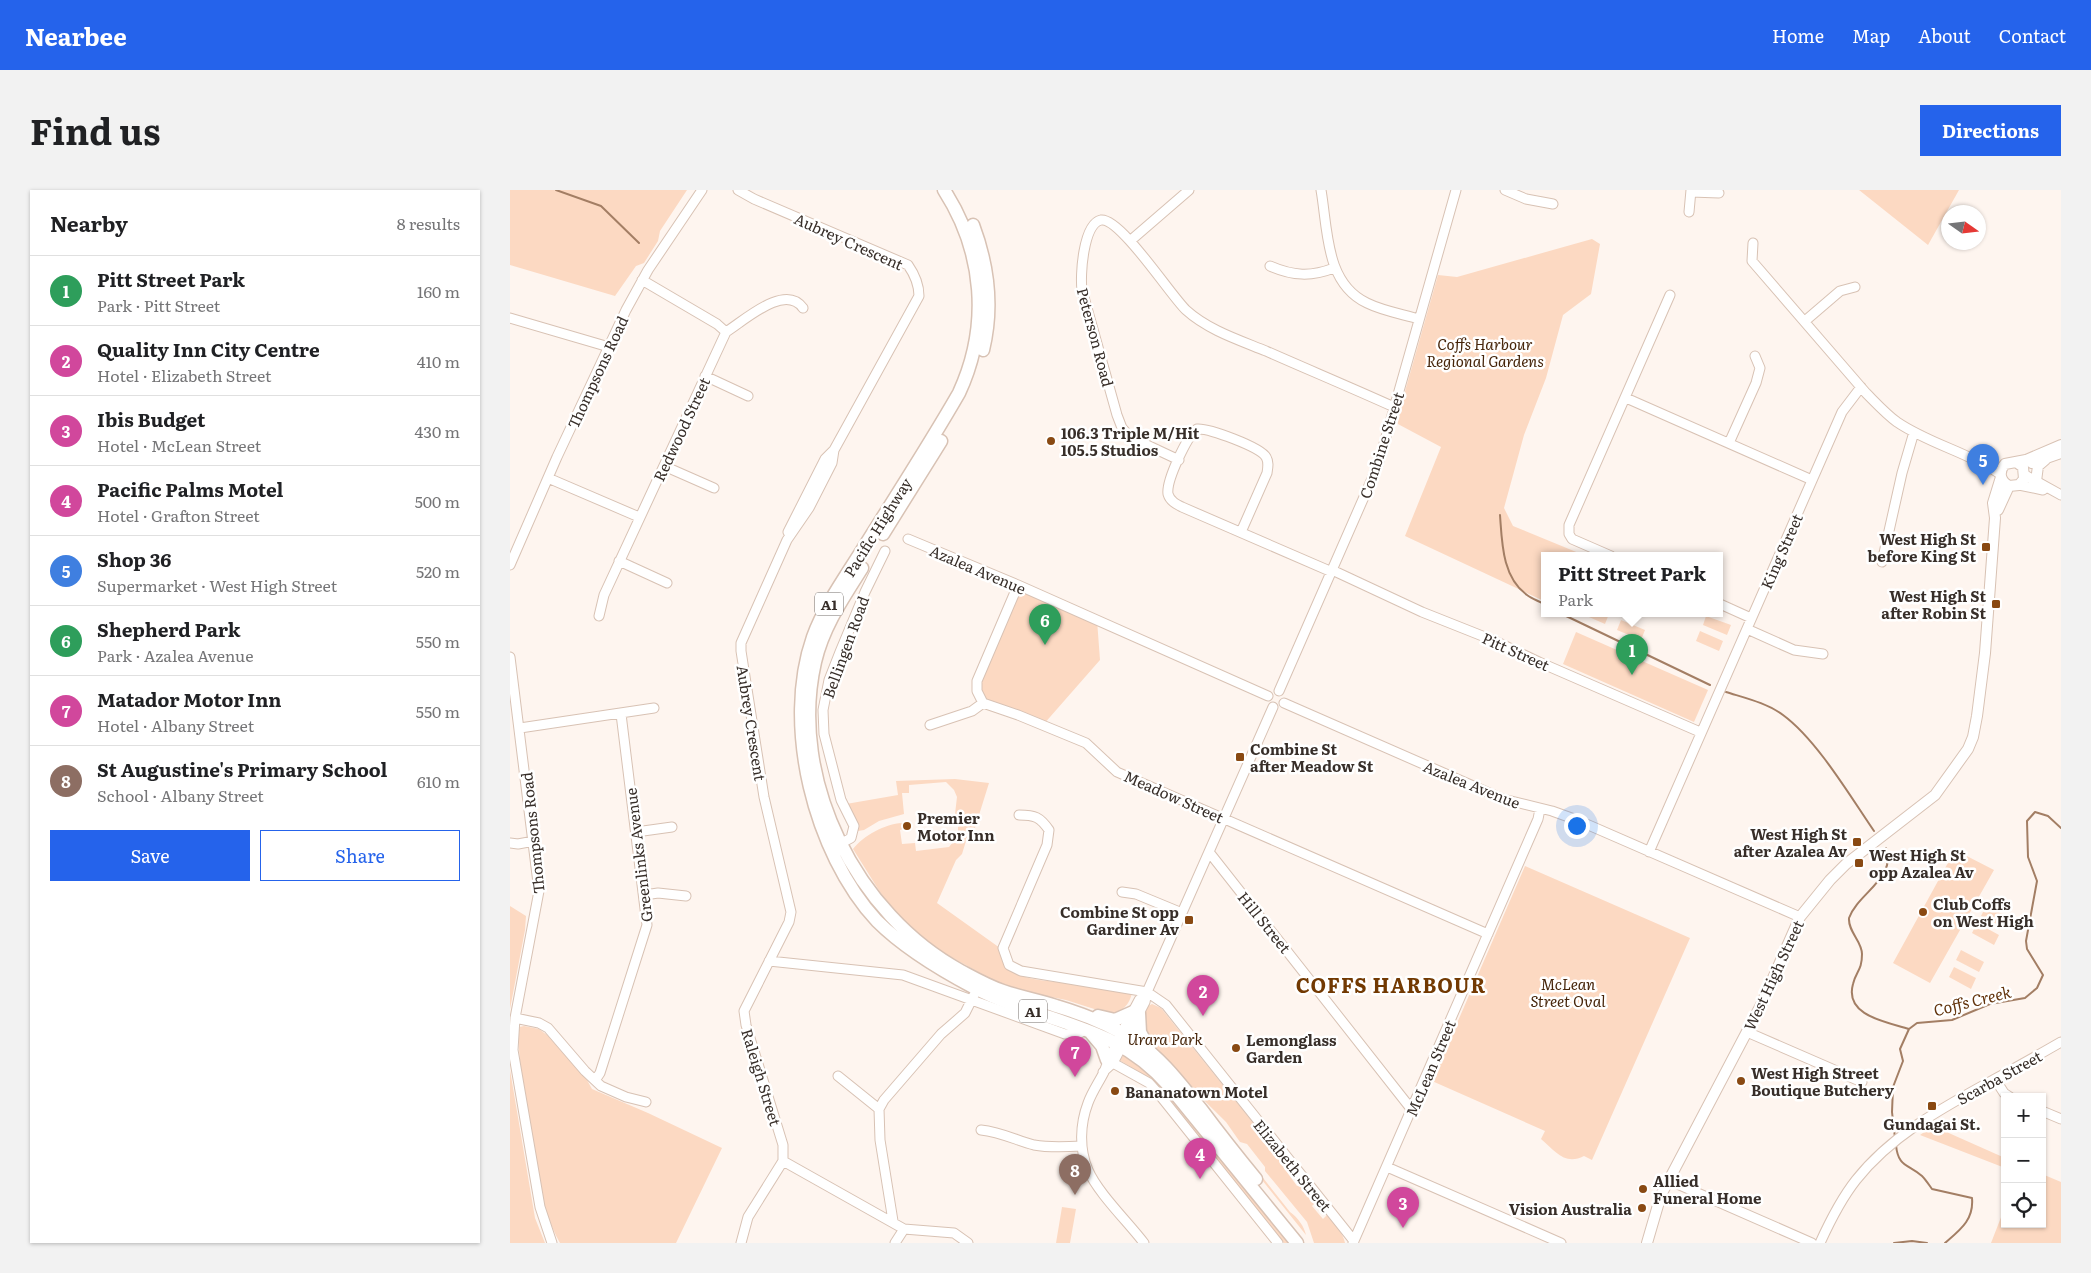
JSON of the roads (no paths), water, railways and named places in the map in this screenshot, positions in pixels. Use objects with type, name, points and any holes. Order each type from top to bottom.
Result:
[{"type":"highway","name":"Pacific Highway","points":[[944,190],[964,226],[976,269],[979,300],[976,343],[966,378],[959,393],[832,599],[814,637],[808,656],[802,694],[803,745],[818,817],[835,846],[861,899],[885,928],[974,994]]},
{"type":"highway","name":"Pacific Highway","points":[[954,190],[969,217],[981,248],[988,297],[986,333],[979,365],[965,400],[837,607],[824,634],[815,662],[810,710],[813,752],[835,846],[876,901],[900,927],[943,960],[991,986],[1022,997],[1057,1006]]},
{"type":"highway","name":"A1","points":[[974,994],[1024,1009],[1088,1033],[1122,1039],[1160,1075],[1297,1243]]},
{"type":"highway","points":[[1057,1006],[1064,1005],[1112,1020],[1136,1013],[1140,1032],[1151,1053]]},
{"type":"highway","name":"A1","points":[[1057,1006],[1151,1053],[1182,1086],[1306,1243]]},
{"type":"highway","points":[[1088,1033],[1102,1046],[1108,1065]]},
{"type":"main road","points":[[2046,460],[2032,463],[2014,485],[2004,483],[2000,476],[2005,464],[2016,462],[2061,445]]},
{"type":"main road","points":[[2036,481],[2038,466],[2061,453]]},
{"type":"main road","points":[[2016,462],[2025,473]]},
{"type":"main road","name":"West High Street","points":[[1648,1243],[1659,1200],[1668,1180],[1747,1032],[1800,917],[1824,887],[1846,864],[1936,795],[1968,749],[1975,728],[1984,661],[1995,518],[1994,503],[2000,476]]},
{"type":"main road","name":"West High Street","points":[[1995,518],[2014,485]]},
{"type":"street","name":"Thompsons Road","points":[[510,565],[548,478],[642,280],[702,190]]},
{"type":"street","name":"Aubrey Crescent","points":[[738,190],[754,199],[908,265],[916,279],[919,296],[834,450],[832,463],[809,508],[786,540],[743,636],[741,651],[764,797],[791,912]]},
{"type":"street","points":[[1189,190],[1130,241],[1184,308],[1197,319],[1249,344],[1394,407]]},
{"type":"street","points":[[1322,190],[1334,268],[1344,286],[1358,298],[1378,308],[1419,319]]},
{"type":"street","name":"Combine Street","points":[[1280,691],[1372,480],[1456,190]]},
{"type":"street","points":[[1505,190],[1532,201],[1553,204]]},
{"type":"street","points":[[1689,212],[1691,191],[1719,193]]},
{"type":"street","name":"Peterson Road","points":[[1130,241],[1107,221],[1103,220],[1096,224],[1087,241],[1080,277],[1084,305],[1122,428],[1130,437],[1179,460]]},
{"type":"street","points":[[1753,243],[1752,261],[1823,344],[1896,422],[1982,462],[2000,476]]},
{"type":"street","points":[[1270,266],[1300,275],[1320,273],[1334,268]]},
{"type":"street","points":[[642,280],[717,324],[726,332],[773,302],[782,299],[794,300],[804,308]]},
{"type":"street","points":[[1805,321],[1840,291],[1855,287]]},
{"type":"street","points":[[1602,552],[1572,539],[1568,534],[1569,525],[1670,295]]},
{"type":"street","points":[[510,318],[609,347]]},
{"type":"street","name":"Redwood Street","points":[[599,616],[604,595],[619,561],[726,332]]},
{"type":"street","points":[[1729,443],[1756,383],[1760,368],[1755,356]]},
{"type":"street","points":[[705,376],[748,396]]},
{"type":"street","name":"King Street","points":[[1649,852],[1842,412],[1861,386]]},
{"type":"street","points":[[1626,398],[1812,480]]},
{"type":"street","points":[[1202,428],[1212,431],[1258,451],[1266,457],[1267,473],[1241,532],[1172,500],[1169,496],[1169,485],[1179,460],[1190,436],[1197,429],[1202,428]]},
{"type":"street","points":[[1882,562],[1902,473],[1914,432]]},
{"type":"street","points":[[1982,462],[2005,464]]},
{"type":"street","points":[[664,466],[714,488]]},
{"type":"street","points":[[2025,473],[2060,495]]},
{"type":"street","points":[[548,478],[639,517]]},
{"type":"street","points":[[2014,485],[2060,495]]},
{"type":"street","name":"Pitt Street","points":[[1241,532],[1422,612],[1495,641],[1700,732]]},
{"type":"street","name":"Azalea Avenue","points":[[908,539],[1018,585],[1268,696]]},
{"type":"street","name":"Bellingen Road","points":[[835,846],[851,838],[854,826],[840,800],[828,753],[823,719],[824,699],[840,652],[871,578],[885,552]]},
{"type":"street","points":[[619,561],[667,583]]},
{"type":"street","points":[[930,725],[972,711],[983,703],[976,691],[977,681],[1018,585]]},
{"type":"street","points":[[1723,605],[1752,618]]},
{"type":"street","points":[[1746,629],[1794,650],[1823,654]]},
{"type":"street","name":"Thompsons Road","points":[[510,658],[538,872],[539,897],[515,1018],[513,1050],[540,1207],[552,1243]]},
{"type":"street","points":[[1274,691],[1280,691],[1284,695],[1284,703],[1279,708],[1273,707],[1268,703],[1268,696],[1274,691]]},
{"type":"street","name":"Meadow Street","points":[[983,703],[1086,743],[1117,772],[1488,934]]},
{"type":"street","name":"Azalea Avenue","points":[[1284,703],[1503,799],[1571,818],[1800,917]]},
{"type":"street","points":[[1144,1243],[1087,1169],[1082,1146],[1084,1117],[1088,1103],[1136,1013],[1139,1000],[1147,992],[1273,707]]},
{"type":"street","points":[[520,728],[654,708]]},
{"type":"street","name":"Greenlinks Avenue","points":[[596,1079],[600,1073],[647,925],[645,895],[621,714]]},
{"type":"street","name":"McLean Street","points":[[1354,1242],[1538,819],[1540,809]]},
{"type":"street","name":"Elizabeth Street","points":[[1019,815],[1028,815],[1041,819],[1049,830],[1047,845],[1003,948],[1009,965],[1021,971],[1147,992],[1166,1005],[1354,1242]]},
{"type":"street","points":[[636,832],[672,827]]},
{"type":"street","points":[[510,843],[518,844],[534,841]]},
{"type":"street","name":"Hill Street","points":[[1209,852],[1412,1110]]},
{"type":"street","points":[[1122,892],[1136,894],[1182,913]]},
{"type":"street","points":[[645,895],[686,896]]},
{"type":"street","name":"Raleigh Street","points":[[783,1161],[783,1144],[746,1025],[744,1011],[789,922],[791,912]]},
{"type":"street","points":[[769,961],[891,973],[974,994],[965,1013],[941,1034],[884,1100],[879,1109],[880,1140],[893,1221]]},
{"type":"street","points":[[515,1018],[548,1028],[585,1071],[596,1079],[601,1086],[626,1097],[646,1102]]},
{"type":"street","points":[[1747,1032],[1862,1082]]},
{"type":"street","name":"Scarba Street","points":[[1820,1243],[1842,1199],[1856,1180],[1880,1153],[1906,1131],[1936,1112],[2061,1042]]},
{"type":"street","points":[[1108,1065],[1149,1083],[1158,1092],[1278,1243]]},
{"type":"street","points":[[838,1076],[879,1109]]},
{"type":"street","points":[[1995,1079],[2004,1093]]},
{"type":"street","points":[[2046,1113],[2061,1119]]},
{"type":"street","points":[[981,1130],[996,1131],[1035,1145],[1055,1147],[1082,1146]]},
{"type":"street","points":[[741,1243],[748,1217],[783,1161],[893,1221],[904,1229],[954,1233],[968,1243]]},
{"type":"street","points":[[1387,1167],[1561,1243]]},
{"type":"street","points":[[1668,1180],[1812,1243]]},
{"type":"street","points":[[895,1243],[904,1229]]},
{"type":"waterway","points":[[556,190],[601,206],[639,243]]},
{"type":"waterway","points":[[1500,515],[1503,547],[1508,569],[1519,588],[1531,598],[1541,603]]},
{"type":"waterway","points":[[1568,617],[1710,685]]},
{"type":"waterway","points":[[1726,692],[1770,707],[1796,726],[1832,769],[1874,831]]},
{"type":"waterway","name":"Coffs Creek","points":[[1895,1138],[1892,1112],[1893,1087],[1903,1061],[1900,1049],[1909,1029],[1917,1023],[1952,1020],[1990,1004],[2025,998],[2037,988],[2043,975],[2027,949],[2026,941],[2037,881],[2028,857],[2027,821],[2035,812],[2048,816],[2061,828]]},
{"type":"waterway","points":[[1886,848],[1888,859],[1882,877],[1860,901],[1849,918],[1849,923],[1860,945],[1862,954],[1860,968],[1853,984],[1852,995],[1855,1004],[1869,1016],[1909,1029]]},
{"type":"waterway","name":"Coffs Creek","points":[[1896,1145],[1901,1161],[1922,1176],[1932,1189],[1972,1198],[1971,1212],[1965,1224],[1945,1243]]},
{"type":"waterway","name":"Coffs Creek","points":[[1894,1243],[1912,1241],[1927,1243]]},
{"type":"place","name":"106.3 Triple M/Hit 105.5 Studios","points":[[1051,441]]},
{"type":"place","name":"Shop 36","points":[[1983,485]]},
{"type":"place","name":"West High St before King St","points":[[1986,547]]},
{"type":"place","name":"West High St after Robin St","points":[[1996,604]]},
{"type":"place","name":"Shepherd Park","points":[[1045,645]]},
{"type":"place","name":"Pitt Street Park","points":[[1632,675]]},
{"type":"place","name":"Combine St after Meadow St","points":[[1240,757]]},
{"type":"place","name":"Premier Motor Inn","points":[[907,826]]},
{"type":"place","name":"West High St after Azalea Av","points":[[1857,842]]},
{"type":"place","name":"West High St opp Azalea Av","points":[[1859,863]]},
{"type":"place","name":"Club Coffs on West High","points":[[1923,912]]},
{"type":"place","name":"Combine St opp Gardiner Av","points":[[1189,920]]},
{"type":"place","name":"Quality Inn City Centre","points":[[1203,1016]]},
{"type":"place","name":"Lemonglass Garden","points":[[1236,1048]]},
{"type":"place","name":"Matador Motor Inn","points":[[1075,1077]]},
{"type":"place","name":"West High Street Boutique Butchery","points":[[1741,1081]]},
{"type":"place","name":"Bananatown Motel","points":[[1115,1091]]},
{"type":"place","name":"Gundagai St.","points":[[1932,1106]]},
{"type":"place","name":"Pacific Palms Motel","points":[[1200,1179]]},
{"type":"place","name":"Allied Funeral Home","points":[[1643,1189]]},
{"type":"place","name":"St Augustine's Primary School","points":[[1075,1195]]},
{"type":"place","name":"Vision Australia","points":[[1642,1208]]},
{"type":"place","name":"Ibis Budget","points":[[1403,1228]]},
{"type":"district","name":"COFFS HARBOUR","points":[[1391,984]]},
{"type":"park label","name":"Coffs Harbour Regional Gardens","points":[[1485,352]]},
{"type":"park label","name":"McLean Street Oval","points":[[1568,992]]},
{"type":"park label","name":"Urara Park","points":[[1165,1038]]}]
